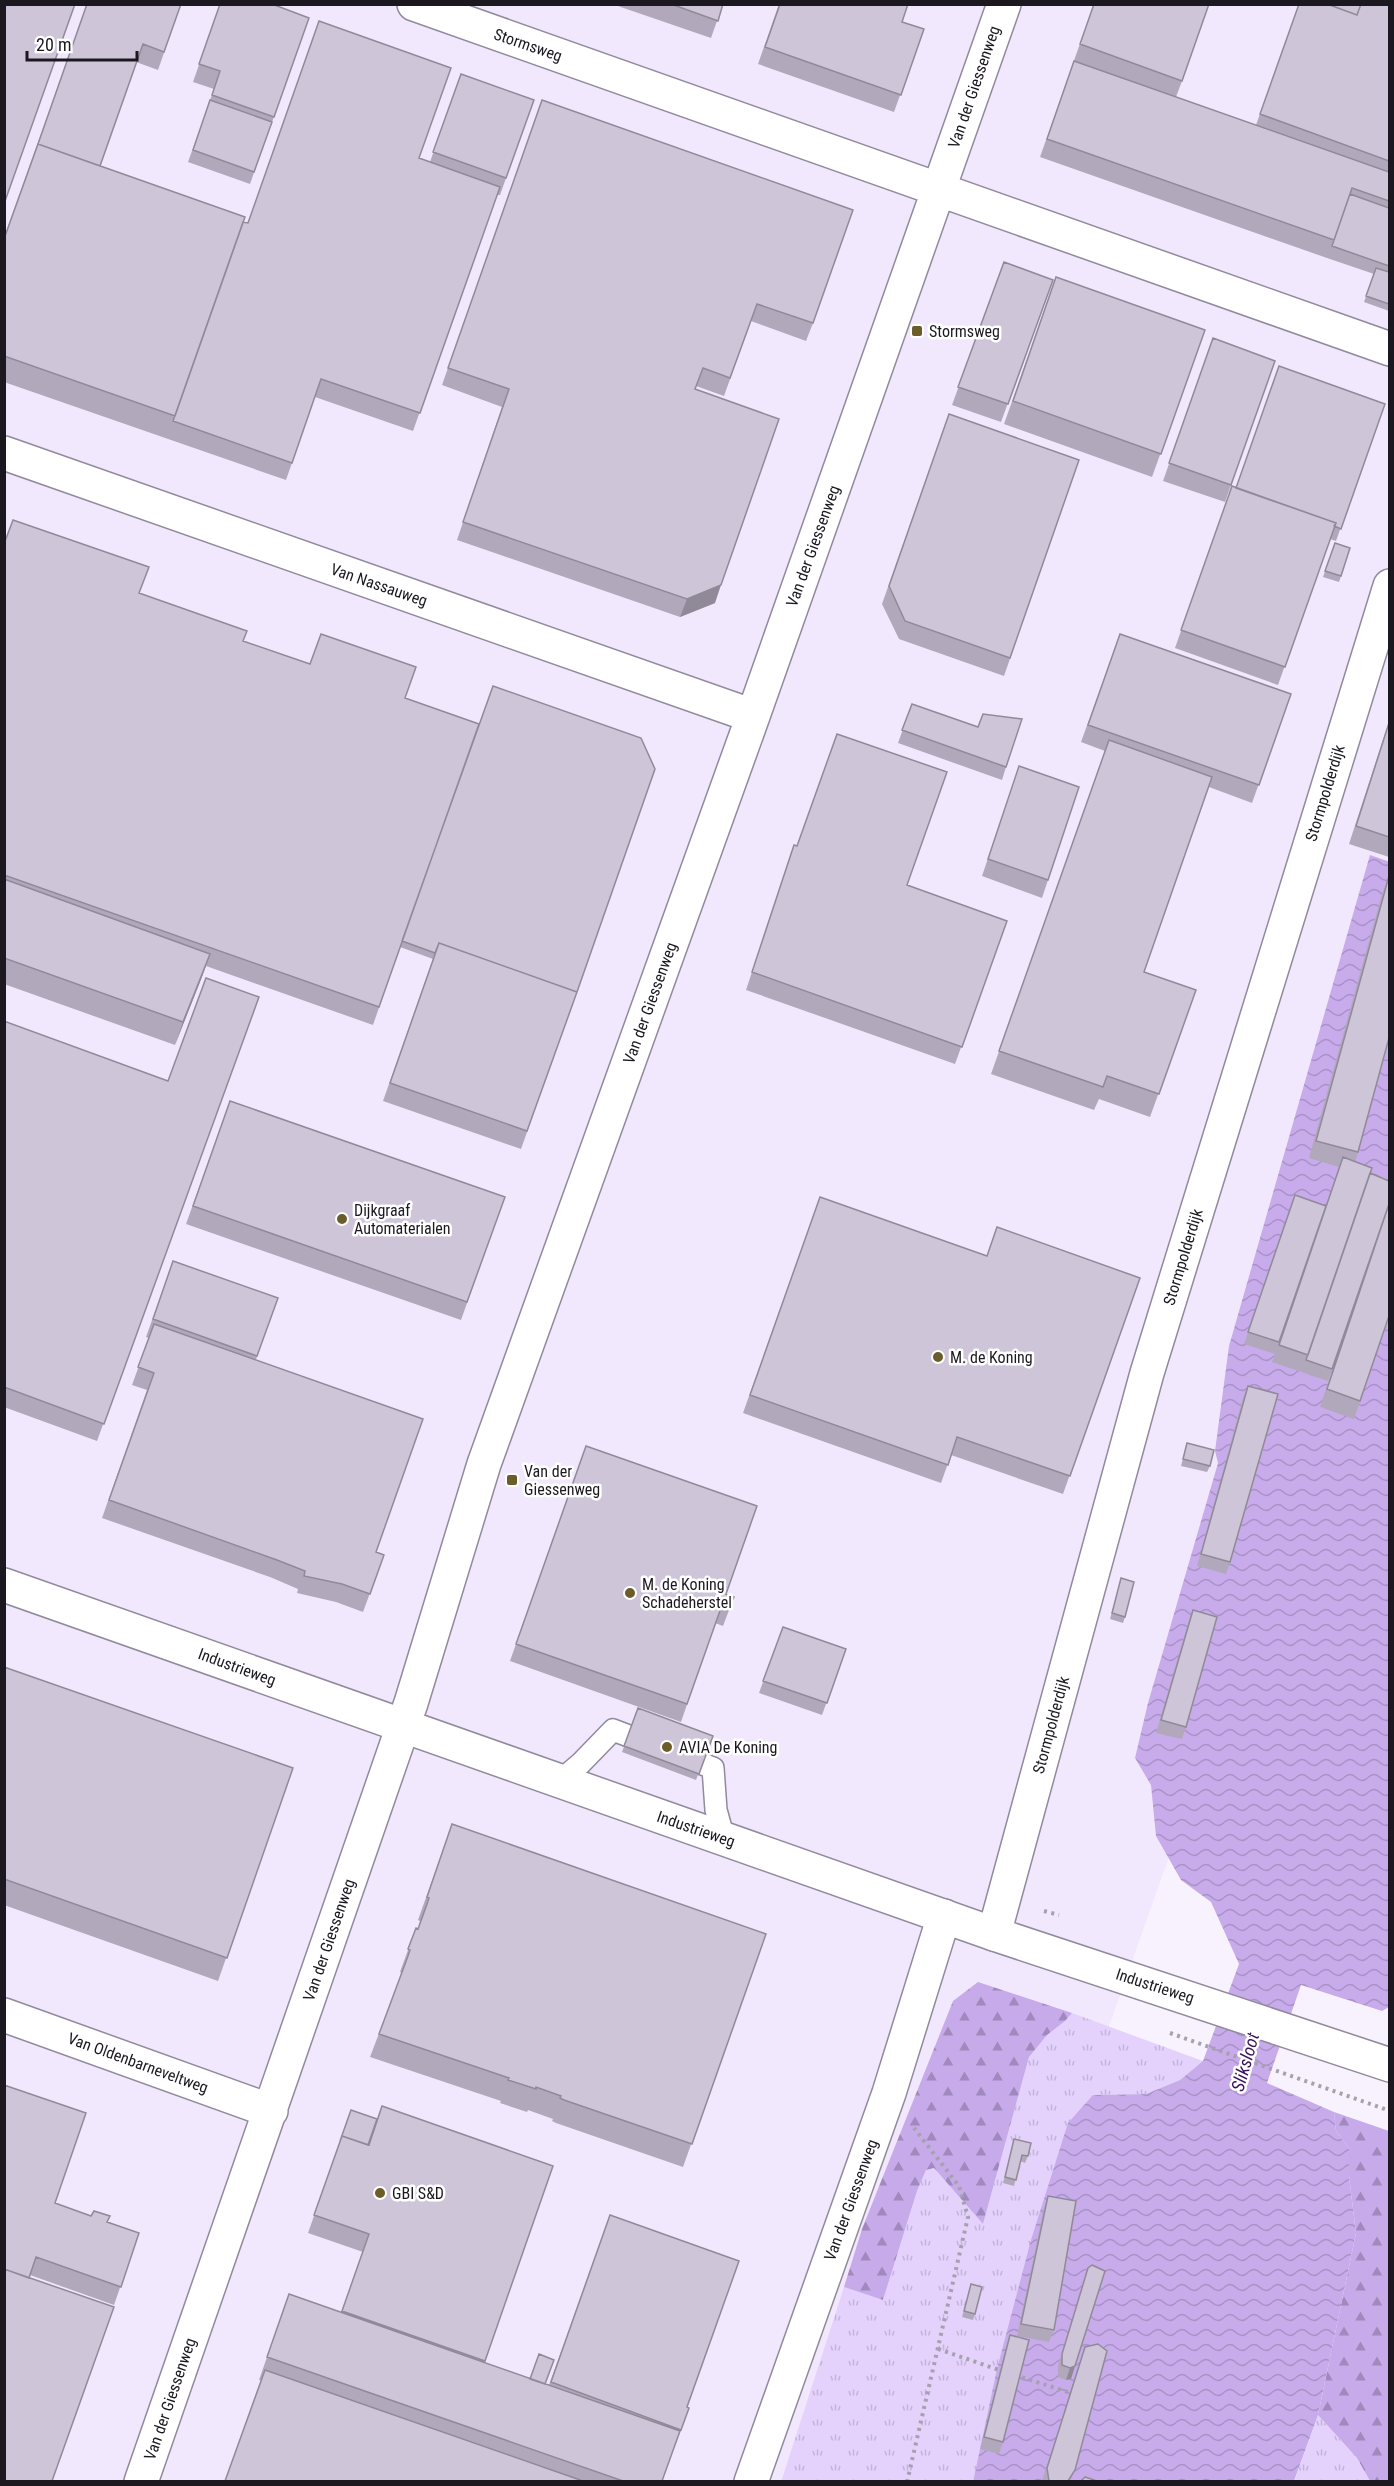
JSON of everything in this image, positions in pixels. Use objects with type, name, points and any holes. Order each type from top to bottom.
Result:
[{"type":"street","name":"Van der Giessenweg","points":[[141,2481],[403,1726],[484,1464],[753,716],[1004,4]]},
{"type":"street","name":"Stormsweg","points":[[432,8],[1389,349]]},
{"type":"street","name":"Van Nassauweg","points":[[4,453],[753,716]]},
{"type":"street","name":"Stormpolderdijk","points":[[994,1934],[1147,1373],[1389,586]]},
{"type":"street","name":"Industrieweg","points":[[4,1585],[994,1934],[1385,2063]]},
{"type":"street","name":"Van der Giessenweg","points":[[751,2481],[889,2093],[944,1916]]},
{"type":"street","name":"Van Oldenbarneveltweg","points":[[4,2015],[271,2110]]},
{"type":"lane","points":[[560,1781],[613,1730],[629,1735],[713,1768],[716,1810],[724,1839]]},
{"type":"path","points":[[1197,2043],[1389,2111]]},
{"type":"path","points":[[889,2093],[959,2186],[968,2217],[907,2481]]},
{"type":"path","points":[[938,2349],[1076,2395]]},
{"type":"shaded area","points":[[5,5],[1389,5],[1389,1219],[1366,1300],[1038,2227],[943,2481],[5,2482]]},
{"type":"green space","points":[[978,1982],[1072,2013],[1047,2035],[1029,2057],[983,2224],[934,2168],[926,2170],[917,2191],[883,2300],[844,2287],[862,2229],[953,2001]]},
{"type":"green space","points":[[1072,2013],[1203,2061],[1180,2080],[1146,2094],[1093,2095],[973,2481],[781,2482],[844,2287],[883,2300],[917,2191],[926,2170],[934,2168],[983,2224],[1029,2057],[1047,2035]]},
{"type":"green space","points":[[1334,2112],[1389,2131],[1389,2481],[1370,2481],[1357,2458],[1318,2415],[1356,2233],[1349,2176],[1349,2148],[1336,2131]]},
{"type":"green space","points":[[1318,2415],[1357,2458],[1370,2481],[1294,2482]]},
{"type":"water","name":"Sliksloot","points":[[1370,855],[1390,862],[1389,2007],[1382,2011],[1301,1985],[1267,2083],[1334,2112],[1336,2131],[1349,2148],[1349,2176],[1356,2233],[1318,2415],[1294,2481],[973,2482],[997,2369],[1031,2240],[1068,2123],[1093,2095],[1146,2094],[1180,2080],[1203,2061],[1239,1964],[1211,1902],[1181,1880],[1156,1836],[1151,1785],[1135,1758],[1148,1703],[1218,1463],[1215,1451],[1229,1346]]},
{"type":"building","points":[[4,4],[75,4],[4,204]]},
{"type":"building","points":[[87,4],[181,4],[164,52],[143,44],[100,166],[38,144]]},
{"type":"building","points":[[220,4],[272,4],[309,18],[274,117],[212,95],[220,71],[199,64]]},
{"type":"building","points":[[671,4],[723,4],[718,21]]},
{"type":"building","points":[[780,4],[908,4],[902,22],[924,29],[901,95],[765,47]]},
{"type":"building","points":[[1094,4],[1209,4],[1182,81],[1080,44]]},
{"type":"building","points":[[1299,4],[1327,4],[1357,15],[1361,4],[1389,4],[1389,161],[1260,114]]},
{"type":"building","points":[[1327,4],[1361,4],[1357,15]]},
{"type":"building","points":[[319,21],[451,68],[419,158],[500,187],[420,413],[321,379],[292,463],[173,421],[243,222],[248,223]]},
{"type":"building","points":[[1074,61],[1389,172],[1389,201],[1352,188],[1334,240],[1047,139]]},
{"type":"building","points":[[461,74],[534,100],[506,178],[433,152]]},
{"type":"building","points":[[210,100],[272,122],[254,172],[193,150]]},
{"type":"building","points":[[542,100],[853,210],[813,323],[757,304],[730,378],[703,368],[695,389],[779,419],[721,585],[687,599],[463,522],[509,389],[448,368]]},
{"type":"building","points":[[38,144],[245,217],[175,416],[4,356],[4,239]]},
{"type":"building","points":[[1350,194],[1389,208],[1389,266],[1332,246]]},
{"type":"building","points":[[1004,262],[1053,280],[1008,404],[958,387]]},
{"type":"building","points":[[1376,268],[1389,272],[1389,304],[1366,296]]},
{"type":"building","points":[[1056,277],[1205,330],[1161,454],[1013,401]]},
{"type":"building","points":[[1213,338],[1275,361],[1231,485],[1169,463]]},
{"type":"building","points":[[1279,366],[1385,404],[1341,529],[1334,526],[1336,523],[1236,488]]},
{"type":"building","points":[[949,414],[1079,460],[1010,658],[905,621],[889,586]]},
{"type":"building","points":[[1232,486],[1336,523],[1285,667],[1181,630]]},
{"type":"building","points":[[13,520],[149,567],[139,593],[247,631],[243,641],[310,664],[321,634],[416,667],[405,698],[479,724],[379,1007],[4,875],[4,544]]},
{"type":"building","points":[[1335,543],[1350,548],[1341,576],[1325,571]]},
{"type":"building","points":[[1120,634],[1291,694],[1259,785],[1088,725]]},
{"type":"building","points":[[493,686],[641,738],[655,769],[577,992],[439,943],[435,953],[402,941]]},
{"type":"building","points":[[912,704],[978,727],[983,714],[1022,719],[1006,767],[902,730]]},
{"type":"building","points":[[1389,723],[1389,837],[1356,826]]},
{"type":"building","points":[[837,734],[947,772],[907,885],[1007,921],[962,1047],[752,972],[794,845],[797,846]]},
{"type":"building","points":[[1109,740],[1212,777],[1144,972],[1196,990],[1159,1094],[1107,1076],[1103,1087],[999,1051]]},
{"type":"building","points":[[1019,766],[1079,787],[1048,880],[988,859]]},
{"type":"building","points":[[1389,876],[1389,1038],[1358,1152],[1316,1141]]},
{"type":"building","points":[[4,879],[210,954],[183,1022],[4,958]]},
{"type":"building","points":[[439,943],[577,992],[527,1131],[390,1083]]},
{"type":"building","points":[[206,978],[259,997],[104,1424],[4,1387],[4,1021],[168,1081]]},
{"type":"building","points":[[230,1101],[505,1197],[467,1302],[193,1206]]},
{"type":"building","points":[[1343,1157],[1372,1168],[1308,1355],[1279,1345]]},
{"type":"building","points":[[1370,1173],[1389,1181],[1389,1204],[1332,1369],[1306,1360]]},
{"type":"building","points":[[1295,1195],[1326,1206],[1279,1342],[1248,1332]]},
{"type":"building","points":[[820,1197],[987,1256],[997,1227],[1140,1278],[1070,1476],[957,1437],[948,1465],[750,1395]]},
{"type":"building","points":[[1389,1204],[1389,1316],[1360,1401],[1327,1389]]},
{"type":"building","points":[[173,1261],[278,1298],[257,1356],[153,1319]]},
{"type":"building","points":[[154,1324],[423,1419],[376,1552],[384,1555],[370,1594],[342,1584],[304,1576],[305,1571],[277,1560],[109,1500],[154,1373],[138,1367]]},
{"type":"building","points":[[1248,1386],[1278,1394],[1230,1562],[1201,1554]]},
{"type":"building","points":[[1187,1443],[1214,1450],[1210,1466],[1183,1459]]},
{"type":"building","points":[[586,1446],[757,1506],[726,1594],[734,1597],[729,1608],[722,1605],[687,1704],[516,1644]]},
{"type":"building","points":[[1121,1578],[1134,1582],[1125,1617],[1112,1613]]},
{"type":"building","points":[[1193,1610],[1217,1617],[1186,1727],[1161,1720]]},
{"type":"building","points":[[783,1627],[846,1649],[827,1703],[763,1681]]},
{"type":"building","points":[[4,1667],[293,1768],[227,1958],[4,1879]]},
{"type":"building","points":[[638,1708],[713,1736],[699,1774],[624,1746]]},
{"type":"building","points":[[452,1824],[766,1934],[692,2144],[564,2100],[560,2098],[561,2096],[536,2087],[536,2089],[508,2080],[509,2078],[379,2034],[408,1956],[410,1950],[408,1949],[427,1904],[429,1898],[427,1897]]},
{"type":"building","points":[[4,2085],[86,2113],[55,2203],[91,2216],[94,2211],[110,2216],[107,2222],[139,2233],[121,2287],[36,2257],[29,2278],[4,2269]]},
{"type":"building","points":[[382,2106],[553,2166],[485,2361],[342,2311],[369,2234],[314,2215],[342,2136],[369,2145]]},
{"type":"building","points":[[351,2110],[377,2119],[368,2145],[342,2136],[340,2141]]},
{"type":"building","points":[[1014,2139],[1031,2143],[1028,2156],[1022,2155],[1016,2180],[1005,2177]]},
{"type":"building","points":[[1048,2196],[1076,2201],[1054,2330],[1021,2324]]},
{"type":"building","points":[[610,2215],[739,2261],[681,2430],[551,2382]]},
{"type":"building","points":[[1092,2265],[1105,2271],[1075,2366],[1070,2368],[1062,2365],[1062,2354],[1088,2268]]},
{"type":"building","points":[[4,2269],[114,2307],[52,2481],[4,2481]]},
{"type":"building","points":[[971,2284],[982,2287],[975,2314],[964,2311]]},
{"type":"building","points":[[289,2294],[680,2431],[662,2481],[623,2481],[267,2357]]},
{"type":"building","points":[[1010,2335],[1029,2340],[1003,2442],[984,2437]]},
{"type":"building","points":[[1098,2344],[1107,2351],[1075,2470],[1068,2481],[1049,2481],[1047,2468],[1085,2347]]},
{"type":"building","points":[[539,2354],[554,2360],[545,2384],[530,2379]]},
{"type":"building","points":[[265,2370],[583,2481],[225,2481]]},
{"type":"building","points":[[1085,2477],[1094,2480],[1096,2481],[1081,2481]]},
{"type":"place","name":"Stormsweg","points":[[917,331]]},
{"type":"place","name":"Dijkgraaf Automaterialen","points":[[342,1219]]},
{"type":"place","name":"M. de Koning","points":[[938,1357]]},
{"type":"place","name":"Van der Giessenweg","points":[[512,1480]]},
{"type":"place","name":"M. de Koning Schadeherstel","points":[[630,1593]]},
{"type":"place","name":"AVIA De Koning","points":[[667,1747]]},
{"type":"place","name":"GBI S&D","points":[[380,2193]]}]
